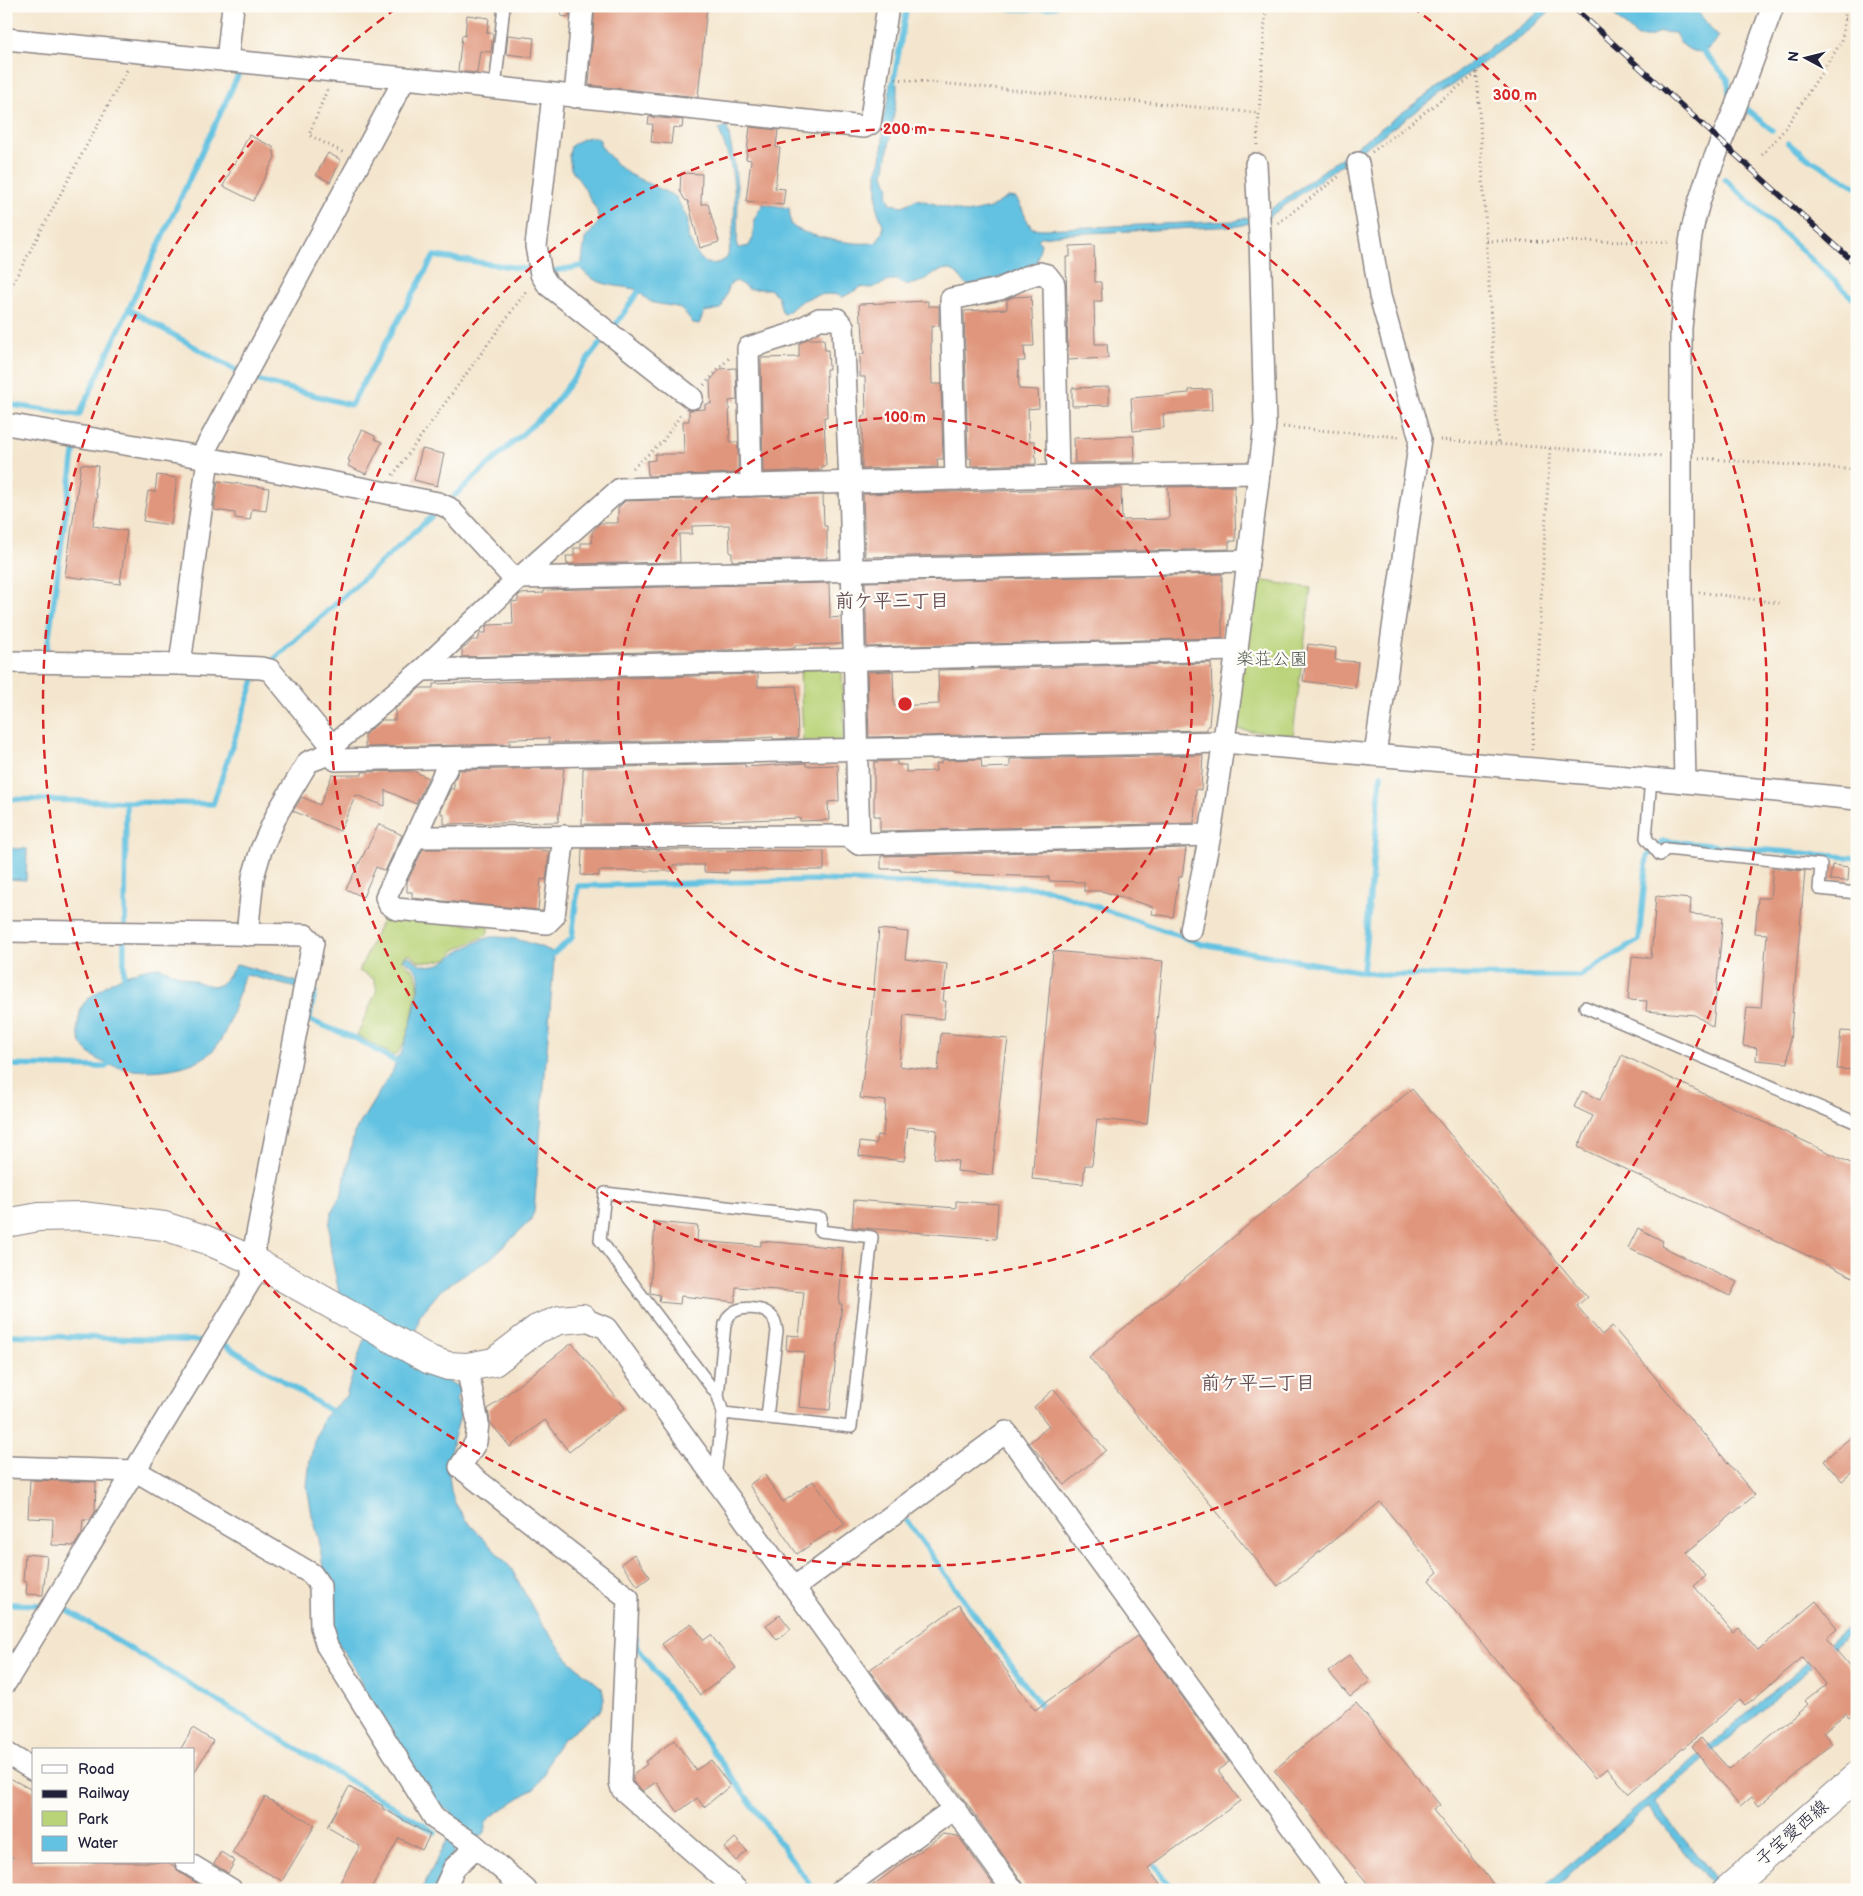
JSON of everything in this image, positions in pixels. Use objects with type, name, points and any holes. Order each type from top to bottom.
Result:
[{"type":"street","points":[[227,61],[233,6]]},
{"type":"street","points":[[575,96],[583,6]]},
{"type":"street","points":[[6,39],[405,78],[864,127],[870,124],[888,6]]},
{"type":"street","points":[[1685,782],[1681,590],[1681,328],[1690,243],[1711,165],[1736,105],[1772,6]]},
{"type":"street","points":[[180,664],[204,458],[405,78]]},
{"type":"street","points":[[553,95],[536,246],[541,274],[548,285],[692,398]]},
{"type":"street","points":[[1358,163],[1380,296],[1420,439],[1375,755]]},
{"type":"street","points":[[1192,930],[1210,835],[1224,742],[1265,425],[1256,164]]},
{"type":"street","points":[[956,480],[951,299],[1000,289],[1039,273],[1047,275],[1054,284],[1058,476]]},
{"type":"street","points":[[751,486],[748,348],[790,335],[819,319],[837,319],[843,326],[850,483],[859,844]]},
{"type":"street","points":[[6,424],[204,458],[438,503],[449,508],[518,579],[1248,561]]},
{"type":"street","points":[[247,935],[253,877],[260,850],[278,812],[308,762],[333,749],[422,670],[518,579],[620,489],[1258,472]]},
{"type":"street","points":[[422,670],[1237,650]]},
{"type":"street","points":[[6,662],[180,664],[270,670],[333,749],[336,760],[1224,742],[1531,768],[1857,799]]},
{"type":"street","points":[[451,758],[386,897],[389,904],[396,909],[547,923],[554,916],[564,836]]},
{"type":"street","points":[[415,837],[848,836],[859,844],[1210,835]]},
{"type":"street","points":[[6,931],[305,935],[313,943],[252,1260],[252,1278],[6,1682]]},
{"type":"street","points":[[6,1223],[39,1217],[82,1216],[164,1226],[204,1239],[252,1260],[430,1360],[448,1366],[468,1367],[494,1362],[537,1329],[560,1320],[582,1318],[606,1328],[1013,1890]]},
{"type":"street","points":[[468,1367],[478,1423],[476,1442],[460,1467],[628,1598],[620,1782],[622,1789],[738,1890]]},
{"type":"street","points":[[795,1587],[1006,1432],[1336,1890]]},
{"type":"street","points":[[6,1467],[136,1471],[312,1574],[320,1586],[320,1627],[327,1646],[435,1819],[474,1845],[526,1890]]},
{"type":"street","points":[[6,1753],[32,1769]]},
{"type":"street","name":"子宝愛西線","points":[[1730,1889],[1857,1776]]},
{"type":"street","points":[[841,1890],[955,1808]]},
{"type":"street","points":[[444,1890],[454,1868],[474,1845]]},
{"type":"street","points":[[189,1864],[232,1890]]},
{"type":"lane","points":[[495,88],[504,6]]},
{"type":"lane","points":[[1651,779],[1646,838],[1660,855],[1666,849],[1821,865],[1819,889],[1857,893]]},
{"type":"lane","points":[[1585,1007],[1857,1123]]},
{"type":"lane","points":[[715,1477],[723,1413],[718,1396],[600,1240],[605,1193],[821,1218],[820,1231],[872,1237],[851,1427],[723,1413]]},
{"type":"lane","points":[[718,1396],[725,1324],[729,1316],[744,1308],[761,1310],[775,1320],[777,1331],[767,1418]]},
{"type":"path","points":[[1256,164],[1266,6]]},
{"type":"path","points":[[1762,155],[1784,130],[1842,41],[1846,6]]},
{"type":"path","points":[[1845,19],[1857,19]]},
{"type":"path","points":[[6,296],[136,52]]},
{"type":"path","points":[[334,71],[308,135],[360,162]]},
{"type":"path","points":[[1477,72],[1498,444]]},
{"type":"path","points":[[899,80],[1259,113]]},
{"type":"path","points":[[1487,241],[1690,243]]},
{"type":"path","points":[[381,492],[531,284],[541,274]]},
{"type":"path","points":[[1265,425],[1420,439],[1857,470]]},
{"type":"path","points":[[1531,768],[1550,448]]},
{"type":"path","points":[[1681,590],[1779,603]]},
{"type":"green space","name":"楽荘公園","points":[[1251,579],[1311,588],[1293,735],[1232,729]]},
{"type":"green space","points":[[837,667],[842,673],[845,736],[841,741],[803,741],[800,669]]},
{"type":"green space","points":[[384,916],[489,926],[487,935],[455,950],[449,958],[432,962],[418,961],[407,954],[401,960],[415,973],[418,984],[413,1012],[404,1043],[394,1056],[357,1035],[377,990],[374,979],[359,971]]},
{"type":"water","points":[[1538,6],[1555,6],[1530,29],[1266,219],[1238,226],[1067,234],[1041,237],[1038,240],[1041,244],[1036,263],[1011,274],[967,285],[955,272],[942,270],[917,283],[900,283],[897,280],[892,280],[871,288],[860,287],[843,297],[827,294],[810,297],[784,314],[778,296],[770,289],[749,289],[736,281],[730,284],[721,309],[704,312],[699,324],[693,323],[676,307],[651,302],[635,289],[600,282],[590,277],[581,269],[585,239],[599,222],[597,211],[571,169],[569,155],[571,146],[589,137],[600,140],[600,145],[617,165],[631,175],[676,197],[688,220],[688,237],[696,253],[705,263],[716,263],[727,258],[734,223],[734,186],[729,158],[719,129],[727,126],[738,194],[737,247],[749,246],[753,238],[754,219],[763,204],[789,208],[791,225],[820,237],[846,242],[877,242],[883,231],[883,225],[877,209],[877,170],[881,160],[883,118],[889,98],[890,84],[897,84],[897,95],[884,175],[889,188],[887,194],[891,204],[903,206],[917,199],[967,213],[990,208],[1008,197],[1016,198],[1032,228],[1043,229],[1235,221],[1267,212],[1538,13],[1535,10]]},
{"type":"water","points":[[1611,6],[1693,6],[1718,37],[1708,49],[1696,52],[1684,46],[1675,33],[1660,32],[1650,37],[1638,37],[1617,19]]},
{"type":"water","points":[[6,848],[27,849],[26,880],[6,879]]},
{"type":"water","points":[[490,937],[514,939],[536,945],[551,951],[554,960],[534,1212],[530,1221],[491,1258],[441,1290],[420,1315],[414,1339],[401,1358],[463,1389],[456,1398],[460,1416],[451,1448],[448,1468],[451,1491],[455,1503],[465,1519],[511,1568],[541,1623],[571,1662],[602,1688],[604,1699],[600,1711],[562,1740],[552,1754],[536,1787],[492,1816],[486,1822],[484,1834],[459,1843],[434,1890],[421,1890],[455,1825],[451,1812],[435,1804],[363,1688],[357,1672],[332,1634],[319,1539],[312,1515],[307,1485],[314,1442],[323,1418],[346,1396],[363,1342],[376,1319],[340,1300],[329,1232],[330,1219],[334,1207],[341,1197],[354,1133],[394,1068],[410,1027],[416,1003],[419,976],[414,968],[403,959],[407,956],[421,964],[436,965],[472,944]]},
{"type":"water","points":[[237,964],[301,983],[300,989],[247,975],[244,976],[221,1040],[202,1059],[181,1067],[157,1070],[132,1070],[109,1064],[91,1054],[80,1039],[79,1019],[84,1003],[105,986],[120,978],[136,971],[159,967],[199,983],[214,986],[224,981]]},
{"type":"water","points":[[1850,1626],[1857,1628],[1654,1802],[1725,1890],[1716,1890],[1648,1807],[1552,1890],[1540,1890]]},
{"type":"building","points":[[562,6],[570,6],[569,17],[561,16]]},
{"type":"building","points":[[595,6],[707,6],[698,97],[589,85]]},
{"type":"building","points":[[467,15],[489,18],[487,33],[493,33],[491,52],[480,51],[477,73],[458,71],[462,35],[465,36]]},
{"type":"building","points":[[508,35],[534,38],[532,57],[506,54]]},
{"type":"building","points":[[649,117],[683,120],[682,128],[673,127],[671,144],[651,142],[653,124],[648,124]]},
{"type":"building","points":[[750,127],[778,130],[776,147],[780,148],[775,188],[785,189],[783,205],[746,201],[751,160],[746,159]]},
{"type":"building","points":[[249,135],[273,147],[275,157],[253,201],[223,186]]},
{"type":"building","points":[[328,153],[341,160],[330,182],[316,175]]},
{"type":"building","points":[[681,173],[702,174],[701,204],[708,204],[719,242],[700,248],[688,201],[685,200],[680,191]]},
{"type":"building","points":[[1094,245],[1095,282],[1101,282],[1102,301],[1094,301],[1095,344],[1107,344],[1108,358],[1068,360],[1066,257],[1070,257],[1070,246]]},
{"type":"building","points":[[1031,296],[1034,346],[1024,346],[1025,361],[1018,361],[1019,389],[1038,390],[1039,408],[1028,409],[1029,441],[1035,441],[1036,464],[971,466],[971,458],[968,458],[964,311],[1007,309],[1007,300],[1013,297]]},
{"type":"building","points":[[928,301],[928,306],[939,306],[939,326],[931,327],[932,384],[941,384],[943,459],[937,459],[938,467],[862,469],[862,416],[866,416],[865,377],[860,377],[860,354],[864,354],[859,304]]},
{"type":"building","points":[[807,339],[824,339],[825,350],[828,350],[829,369],[826,369],[827,417],[824,417],[826,466],[822,466],[822,470],[763,472],[761,358],[799,357],[799,344]]},
{"type":"building","points":[[736,368],[737,400],[729,401],[730,442],[738,442],[738,473],[648,476],[647,461],[655,460],[655,454],[684,454],[683,421],[689,421],[689,410],[705,409],[705,404],[711,404],[710,381],[720,369]]},
{"type":"building","points":[[1109,387],[1109,405],[1072,406],[1072,388]]},
{"type":"building","points":[[1211,389],[1212,410],[1163,414],[1164,428],[1133,431],[1131,398],[1189,393],[1189,390]]},
{"type":"building","points":[[362,430],[375,436],[375,439],[382,442],[366,474],[348,466],[350,461],[348,460]]},
{"type":"building","points":[[1134,436],[1135,462],[1075,463],[1074,438]]},
{"type":"building","points":[[422,449],[444,454],[437,486],[414,480]]},
{"type":"building","points":[[81,464],[98,466],[93,526],[127,531],[120,584],[65,576]]},
{"type":"building","points":[[157,475],[177,478],[171,525],[143,521],[148,491],[155,492]]},
{"type":"building","points":[[218,481],[269,488],[266,511],[252,509],[250,520],[235,518],[235,513],[214,510]]},
{"type":"building","points":[[1234,486],[1236,541],[1229,541],[1229,549],[865,557],[863,494],[1121,488],[1122,520],[1169,519],[1168,487]]},
{"type":"building","points":[[823,495],[824,526],[827,526],[827,558],[732,561],[729,525],[692,526],[692,534],[679,534],[680,562],[567,564],[566,556],[574,556],[574,548],[581,548],[581,543],[592,543],[592,532],[600,523],[618,523],[618,508],[625,501]]},
{"type":"building","points":[[1222,574],[1222,638],[867,647],[865,582]]},
{"type":"building","points":[[829,583],[830,618],[841,617],[842,644],[795,645],[795,648],[462,657],[462,649],[472,640],[478,640],[480,633],[486,633],[488,625],[513,624],[512,602],[518,601],[520,594],[544,593],[544,590]]},
{"type":"building","points":[[1308,644],[1336,648],[1335,660],[1358,662],[1355,688],[1303,681]]},
{"type":"building","points":[[1211,663],[1212,688],[1209,726],[1207,726],[1207,730],[869,737],[867,672],[893,671],[894,706],[939,704],[938,670]]},
{"type":"building","points":[[758,674],[758,687],[796,686],[798,738],[773,739],[773,737],[549,743],[549,738],[510,739],[510,744],[365,747],[365,734],[382,720],[395,720],[395,709],[420,688],[433,688],[433,684]]},
{"type":"building","points":[[1203,755],[1201,790],[1196,789],[1194,823],[880,831],[880,816],[874,816],[874,762],[897,761],[897,765],[906,765],[906,772],[936,771],[935,764],[941,763],[941,760],[981,759],[982,768],[1010,767],[1010,759]]},
{"type":"building","points":[[806,763],[806,766],[838,765],[839,801],[828,802],[829,820],[800,821],[800,818],[648,824],[582,824],[583,768],[745,764],[745,767]]},
{"type":"building","points":[[564,768],[558,822],[444,824],[444,814],[441,814],[441,809],[451,788],[454,790],[454,781],[459,770]]},
{"type":"building","points":[[414,771],[428,778],[416,804],[385,790],[385,806],[356,795],[340,831],[293,811],[302,797],[320,805],[332,775],[362,775],[362,772]]},
{"type":"building","points":[[379,824],[402,835],[385,871],[376,867],[363,897],[346,889]]},
{"type":"building","points":[[1186,848],[1182,877],[1179,877],[1173,917],[1152,914],[1153,907],[1102,891],[1084,891],[1084,882],[1049,881],[1049,877],[954,874],[954,872],[881,869],[881,856]]},
{"type":"building","points":[[423,849],[530,849],[549,851],[546,880],[541,879],[538,910],[412,898],[412,892],[407,892],[407,882]]},
{"type":"building","points":[[582,849],[824,851],[824,870],[729,870],[729,873],[704,872],[704,865],[673,865],[673,871],[599,871],[599,876],[581,875]]},
{"type":"building","points":[[1832,865],[1849,867],[1848,881],[1830,880]]},
{"type":"building","points":[[1773,868],[1805,871],[1788,1063],[1756,1060],[1757,1048],[1743,1046],[1747,1007],[1761,1008],[1767,934],[1755,933],[1758,898],[1770,898]]},
{"type":"building","points":[[1656,896],[1691,899],[1690,914],[1723,917],[1713,1027],[1695,1015],[1646,1011],[1647,1001],[1628,1000],[1632,956],[1651,958]]},
{"type":"building","points":[[879,929],[908,932],[905,959],[947,964],[943,1001],[946,1001],[944,1019],[904,1015],[899,1066],[938,1071],[941,1033],[1008,1039],[992,1175],[957,1171],[958,1161],[934,1158],[937,1130],[908,1127],[904,1161],[859,1156],[860,1142],[876,1144],[877,1135],[883,1136],[886,1101],[860,1098],[871,1019]]},
{"type":"building","points":[[1053,951],[1163,961],[1147,1124],[1097,1119],[1092,1165],[1085,1165],[1083,1184],[1032,1179]]},
{"type":"building","points":[[1841,1031],[1857,1032],[1857,1070],[1837,1069]]},
{"type":"building","points":[[1622,1055],[1857,1166],[1857,1279],[1578,1147],[1593,1116],[1574,1107],[1582,1091],[1600,1100]]},
{"type":"building","points":[[1412,1089],[1587,1297],[1577,1306],[1602,1335],[1612,1326],[1755,1495],[1686,1553],[1706,1576],[1694,1586],[1733,1633],[1739,1628],[1758,1650],[1816,1601],[1837,1628],[1826,1638],[1857,1675],[1857,1710],[1849,1717],[1846,1713],[1823,1732],[1832,1744],[1759,1806],[1752,1797],[1740,1807],[1692,1746],[1701,1738],[1729,1769],[1737,1764],[1804,1708],[1808,1704],[1805,1701],[1826,1685],[1803,1657],[1745,1706],[1740,1700],[1629,1794],[1607,1768],[1595,1778],[1429,1580],[1438,1572],[1380,1502],[1278,1586],[1089,1357]]},
{"type":"building","points":[[854,1200],[956,1208],[956,1201],[998,1204],[996,1239],[852,1227]]},
{"type":"building","points":[[655,1222],[698,1226],[697,1241],[761,1246],[761,1241],[843,1248],[839,1304],[842,1304],[830,1410],[799,1407],[804,1352],[786,1350],[787,1335],[799,1336],[804,1292],[736,1287],[735,1302],[681,1296],[680,1304],[659,1302],[660,1295],[650,1293]]},
{"type":"building","points":[[1638,1228],[1663,1241],[1661,1246],[1737,1282],[1730,1296],[1628,1248]]},
{"type":"building","points":[[572,1343],[625,1408],[569,1452],[545,1420],[510,1447],[490,1422],[488,1409]]},
{"type":"building","points":[[1054,1389],[1106,1450],[1065,1485],[1029,1443],[1049,1426],[1034,1407]]},
{"type":"building","points":[[1857,1432],[1857,1468],[1842,1481],[1824,1460]]},
{"type":"building","points":[[764,1474],[783,1502],[813,1481],[845,1524],[797,1554],[749,1485]]},
{"type":"building","points":[[30,1480],[96,1482],[95,1512],[90,1520],[83,1520],[82,1533],[74,1546],[52,1545],[53,1519],[28,1518]]},
{"type":"building","points":[[25,1554],[47,1556],[43,1595],[26,1594],[27,1582],[23,1581]]},
{"type":"building","points":[[634,1554],[650,1577],[638,1586],[621,1564]]},
{"type":"building","points":[[959,1605],[1035,1710],[1138,1636],[1229,1762],[1218,1770],[1240,1801],[1148,1868],[1164,1890],[1025,1890],[1023,1883],[965,1801],[869,1670]]},
{"type":"building","points":[[780,1615],[791,1629],[777,1640],[766,1625]]},
{"type":"building","points":[[691,1623],[704,1640],[711,1635],[736,1668],[700,1695],[662,1644]]},
{"type":"building","points":[[1349,1655],[1370,1681],[1350,1697],[1329,1672]]},
{"type":"building","points":[[1356,1703],[1440,1805],[1433,1810],[1498,1890],[1373,1890],[1274,1770]]},
{"type":"building","points":[[193,1728],[213,1741],[195,1771],[195,1748],[181,1748]]},
{"type":"building","points":[[674,1740],[696,1770],[711,1760],[730,1786],[704,1807],[697,1798],[678,1812],[656,1782],[643,1791],[633,1782],[633,1775],[647,1764],[645,1762]]},
{"type":"building","points":[[6,1776],[32,1790],[32,1864],[171,1864],[180,1873],[208,1890],[6,1890],[6,1867],[13,1857],[6,1853]]},
{"type":"building","points":[[349,1787],[430,1835],[422,1850],[399,1838],[370,1890],[336,1890],[360,1846],[327,1827]]},
{"type":"building","points":[[265,1797],[315,1825],[282,1881],[232,1853]]},
{"type":"building","points":[[943,1834],[958,1836],[997,1890],[866,1890]]},
{"type":"building","points":[[735,1838],[747,1851],[736,1861],[724,1848]]},
{"type":"building","points":[[221,1852],[235,1861],[228,1873],[214,1864]]},
{"type":"waterway","points":[[866,6],[880,8]]},
{"type":"waterway","points":[[892,90],[907,6]]},
{"type":"waterway","points":[[983,6],[1020,9],[1057,6]]},
{"type":"waterway","points":[[1699,47],[1728,79],[1729,93]]},
{"type":"waterway","points":[[6,404],[79,415],[241,69]]},
{"type":"waterway","points":[[1743,106],[1772,130]]},
{"type":"waterway","points":[[1788,143],[1803,155],[1857,187]]},
{"type":"waterway","points":[[1725,179],[1857,302]]},
{"type":"waterway","points":[[249,378],[351,405],[434,256],[533,270]]},
{"type":"waterway","points":[[547,272],[582,266]]},
{"type":"waterway","points":[[614,327],[638,292]]},
{"type":"waterway","points":[[130,310],[237,371]]},
{"type":"waterway","points":[[454,496],[551,408],[604,338]]},
{"type":"waterway","points":[[46,658],[75,446]]},
{"type":"waterway","points":[[269,664],[431,517]]},
{"type":"waterway","points":[[6,799],[213,804],[255,677]]},
{"type":"waterway","points":[[1363,972],[1381,775]]},
{"type":"waterway","points":[[125,928],[126,802]]},
{"type":"waterway","points":[[553,954],[572,938],[578,886],[817,880],[1044,888],[1202,944],[1384,975],[1580,976],[1639,940],[1647,857],[1663,841],[1857,858]]},
{"type":"waterway","points":[[124,939],[124,976]]},
{"type":"waterway","points":[[310,990],[315,992],[309,1020],[357,1039],[402,1065]]},
{"type":"waterway","points":[[6,1065],[105,1067],[109,1064]]},
{"type":"waterway","points":[[6,1335],[209,1341]]},
{"type":"waterway","points":[[222,1343],[337,1415]]},
{"type":"waterway","points":[[907,1521],[1045,1712]]},
{"type":"waterway","points":[[6,1604],[45,1605]]},
{"type":"waterway","points":[[63,1608],[435,1832]]},
{"type":"waterway","points":[[636,1639],[636,1645],[814,1890]]},
{"type":"waterway","points":[[1149,1858],[1173,1890]]},
{"type":"railway","points":[[1572,6],[1857,265]]},
{"type":"district","name":"前ケ平三丁目","points":[[892,601]]},
{"type":"district","name":"前ケ平二丁目","points":[[1258,1383]]}]
